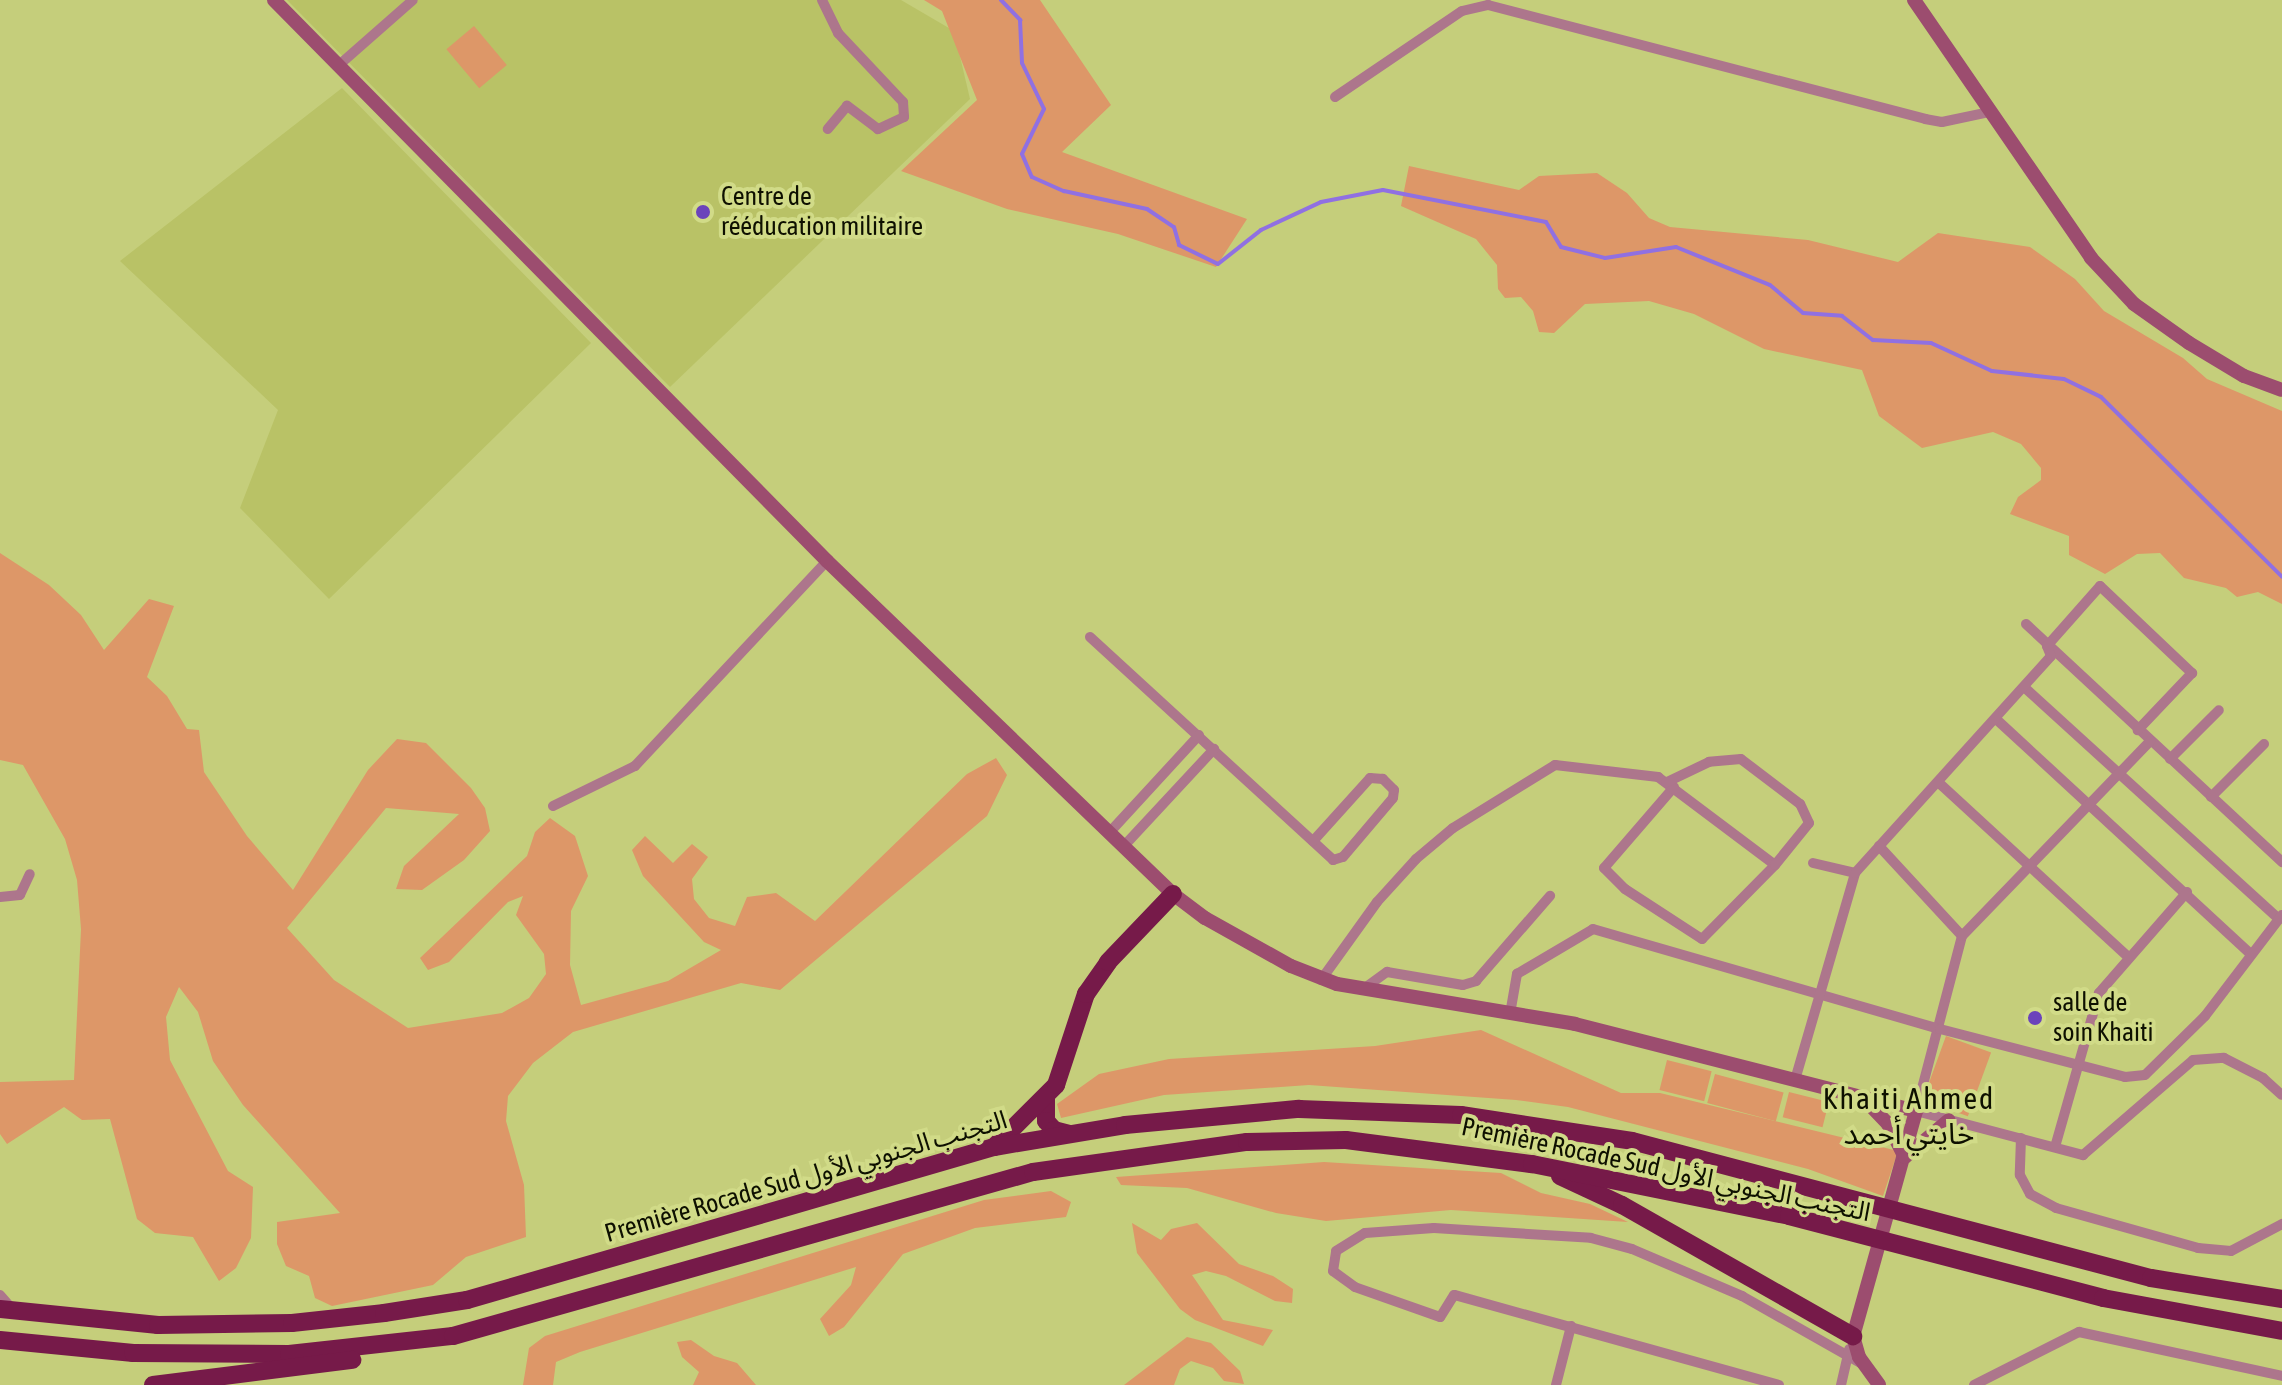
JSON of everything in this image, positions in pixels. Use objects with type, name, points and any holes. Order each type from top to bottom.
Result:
[{"type":"highway","points":[[994,1147],[1046,1096],[1067,1060],[1086,994],[1108,962],[1173,894]]},
{"type":"highway","points":[[1046,1096],[1046,1121],[1054,1130],[1071,1135]]},
{"type":"highway","name":"Première Rocade Sud التجنب الجنوبي الأول","points":[[6,1310],[158,1325],[292,1323],[467,1300],[994,1147],[1299,1109],[1461,1115],[1632,1141],[2151,1278],[2282,1299]]},
{"type":"highway","name":"Première Rocade Sud التجنب الجنوبي الأول","points":[[0,1340],[133,1353],[242,1355],[327,1352],[453,1336],[1033,1172],[1247,1142],[1318,1141],[1532,1164],[1789,1216],[2103,1298],[2282,1331]]},
{"type":"highway","points":[[1532,1164],[1622,1205],[1853,1336]]},
{"type":"highway","points":[[153,1385],[347,1361],[453,1336]]},
{"type":"main road","points":[[274,0],[827,561],[1173,894],[1220,928],[1321,980],[1362,990],[1575,1024],[1916,1111],[1853,1336],[1864,1365],[1879,1385]]},
{"type":"main road","points":[[1914,0],[2091,258],[2134,304],[2244,376],[2282,390]]},
{"type":"main road","points":[[1863,1098],[1888,1124],[1903,1164]]},
{"type":"main road","points":[[1903,1164],[1949,1120]]},
{"type":"street","points":[[339,65],[413,0]]},
{"type":"street","points":[[822,0],[838,33],[903,102],[904,117],[878,129],[847,106],[828,129]]},
{"type":"street","points":[[1335,97],[1462,11],[1488,5],[1925,119],[1942,122],[1990,112]]},
{"type":"street","points":[[553,806],[635,766],[827,561]]},
{"type":"street","points":[[2047,646],[2100,586],[2192,673],[2138,730]]},
{"type":"street","points":[[2026,624],[2282,862]]},
{"type":"street","points":[[1090,637],[1313,841],[1339,860],[1393,798],[1394,790],[1383,779],[1370,778],[1313,841]]},
{"type":"street","points":[[1795,1080],[1816,993],[1855,873],[2051,656],[2047,646]]},
{"type":"street","points":[[1510,1014],[1517,974],[1593,929],[1940,1029],[2077,1061],[2125,1077],[2145,1075],[2205,1016],[2250,953],[2281,917],[2024,687]]},
{"type":"street","points":[[2170,759],[2219,710]]},
{"type":"street","points":[[1996,719],[2085,805],[2187,892],[2250,953]]},
{"type":"street","points":[[1109,833],[1199,735]]},
{"type":"street","points":[[2150,741],[2119,769],[1962,936],[1916,1111],[2083,1155],[2193,1060],[2224,1058],[2263,1078],[2282,1095]]},
{"type":"street","points":[[2211,797],[2264,744]]},
{"type":"street","points":[[1123,847],[1214,749]]},
{"type":"street","points":[[1729,757],[1754,767],[1800,804],[1808,816],[1794,845],[1702,939],[1625,889],[1604,868],[1670,784],[1729,757]]},
{"type":"street","points":[[1321,980],[1377,902],[1416,859],[1453,828],[1555,765],[1670,784],[1775,865]]},
{"type":"street","points":[[1938,782],[2127,956]]},
{"type":"street","points":[[1879,846],[1962,936]]},
{"type":"street","points":[[1813,863],[1855,873]]},
{"type":"street","points":[[0,897],[20,895],[30,874]]},
{"type":"street","points":[[2055,1147],[2077,1061],[2099,993],[2127,956],[2187,892]]},
{"type":"street","points":[[1362,990],[1387,972],[1463,985],[1476,981],[1550,896]]},
{"type":"street","points":[[2021,1138],[2020,1175],[2030,1194],[2056,1208],[2198,1248],[2231,1251],[2282,1224]]},
{"type":"street","points":[[1779,1385],[1454,1295],[1440,1317],[1355,1287],[1333,1271],[1336,1251],[1365,1233],[1434,1228],[1591,1238],[1632,1249],[1742,1296],[1864,1365]]},
{"type":"street","points":[[0,1295],[6,1310]]},
{"type":"street","points":[[1556,1385],[1571,1326]]},
{"type":"street","points":[[1974,1385],[2079,1332],[2282,1376]]},
{"type":"street","points":[[1841,1385],[1853,1336]]},
{"type":"shaded area","points":[[287,0],[901,0],[954,31],[970,99],[670,387]]},
{"type":"shaded area","points":[[924,0],[1040,0],[1111,105],[1062,152],[1247,219],[1216,267],[1118,234],[1007,209],[901,171],[977,100],[942,11]]},
{"type":"shaded area","points":[[474,26],[507,65],[479,88],[446,49]]},
{"type":"shaded area","points":[[342,88],[591,343],[329,599],[240,508],[278,410],[120,261]]},
{"type":"shaded area","points":[[1409,166],[1519,190],[1539,176],[1597,173],[1627,193],[1649,218],[1670,227],[1808,240],[1898,262],[1938,233],[2030,247],[2075,279],[2104,311],[2183,358],[2207,379],[2282,411],[2282,604],[2258,592],[2237,597],[2226,588],[2184,578],[2160,553],[2137,554],[2105,574],[2069,555],[2069,536],[2010,514],[2018,497],[2041,480],[2041,468],[2021,444],[1993,432],[1922,448],[1879,416],[1862,370],[1764,349],[1694,314],[1649,301],[1585,304],[1554,333],[1539,332],[1533,311],[1521,297],[1505,298],[1498,289],[1497,265],[1476,239],[1401,206]]},
{"type":"shaded area","points":[[0,553],[49,585],[81,615],[104,650],[149,599],[174,606],[147,677],[167,696],[187,729],[199,730],[204,772],[247,836],[293,890],[368,770],[397,739],[426,743],[471,788],[485,808],[490,831],[464,860],[422,890],[396,889],[404,866],[459,814],[386,808],[287,928],[334,980],[408,1028],[502,1013],[529,998],[546,974],[544,954],[516,915],[523,896],[508,902],[449,962],[428,970],[420,958],[527,856],[535,832],[550,818],[575,836],[588,876],[571,911],[570,965],[581,1005],[668,981],[721,950],[704,942],[643,876],[632,850],[645,836],[673,863],[692,844],[708,857],[692,879],[694,899],[709,918],[735,926],[747,897],[776,893],[815,921],[967,774],[996,758],[1007,775],[987,816],[780,990],[741,983],[573,1032],[533,1063],[508,1096],[506,1121],[524,1185],[526,1237],[466,1257],[433,1285],[332,1306],[315,1298],[309,1276],[286,1266],[277,1244],[277,1222],[340,1213],[243,1105],[213,1061],[198,1012],[179,987],[166,1017],[170,1060],[228,1171],[253,1187],[251,1238],[236,1268],[219,1281],[193,1237],[155,1233],[137,1219],[110,1119],[82,1120],[64,1107],[7,1144],[0,1134],[0,1082],[74,1080],[81,929],[77,880],[65,839],[23,765],[0,760]]},
{"type":"shaded area","points":[[1481,1030],[1621,1093],[1660,1093],[1898,1151],[1883,1196],[1808,1169],[1568,1107],[1516,1100],[1309,1085],[1164,1095],[1061,1118],[1057,1104],[1099,1074],[1169,1059],[1375,1046]]},
{"type":"shaded area","points":[[1946,1036],[1991,1052],[1968,1116],[1923,1100]]},
{"type":"shaded area","points":[[1667,1060],[1712,1071],[1704,1101],[1660,1090]]},
{"type":"shaded area","points":[[1715,1074],[1784,1092],[1776,1121],[1707,1103]]},
{"type":"shaded area","points":[[1789,1092],[1829,1102],[1822,1127],[1783,1117]]},
{"type":"shaded area","points":[[1324,1162],[1501,1173],[1541,1193],[1590,1204],[1628,1222],[1451,1210],[1326,1221],[1276,1213],[1187,1188],[1121,1185],[1116,1177]]},
{"type":"shaded area","points":[[1051,1191],[1071,1202],[1066,1217],[975,1228],[903,1254],[844,1327],[829,1336],[820,1319],[851,1285],[856,1267],[580,1352],[556,1362],[553,1385],[523,1385],[529,1348],[545,1336],[984,1200]]},
{"type":"shaded area","points":[[1132,1223],[1161,1240],[1171,1229],[1197,1223],[1239,1264],[1273,1276],[1293,1289],[1292,1303],[1275,1301],[1226,1276],[1206,1271],[1192,1275],[1223,1320],[1273,1330],[1263,1346],[1195,1320],[1180,1309],[1137,1253]]},
{"type":"shaded area","points":[[1187,1337],[1211,1343],[1240,1371],[1244,1384],[1224,1381],[1213,1368],[1191,1361],[1180,1369],[1174,1385],[1124,1385]]},
{"type":"shaded area","points":[[691,1340],[714,1356],[737,1363],[756,1385],[693,1385],[699,1372],[682,1357],[677,1342]]},
{"type":"waterway","points":[[1001,0],[1020,20],[1022,63],[1044,109],[1022,154],[1032,177],[1064,191],[1147,209],[1174,227],[1179,245],[1218,264],[1261,230],[1321,202],[1383,190],[1546,222],[1561,247],[1605,258],[1676,247],[1770,285],[1803,313],[1842,316],[1873,340],[1931,343],[1992,371],[2064,379],[2101,397],[2282,577]]},
{"type":"place","name":"Centre de rééducation militaire","points":[[703,212]]},
{"type":"place","name":"salle de soin Khaiti","points":[[2035,1018]]},
{"type":"district","name":"Khaiti Ahmed خايتي أحمد","points":[[1909,1115]]}]
